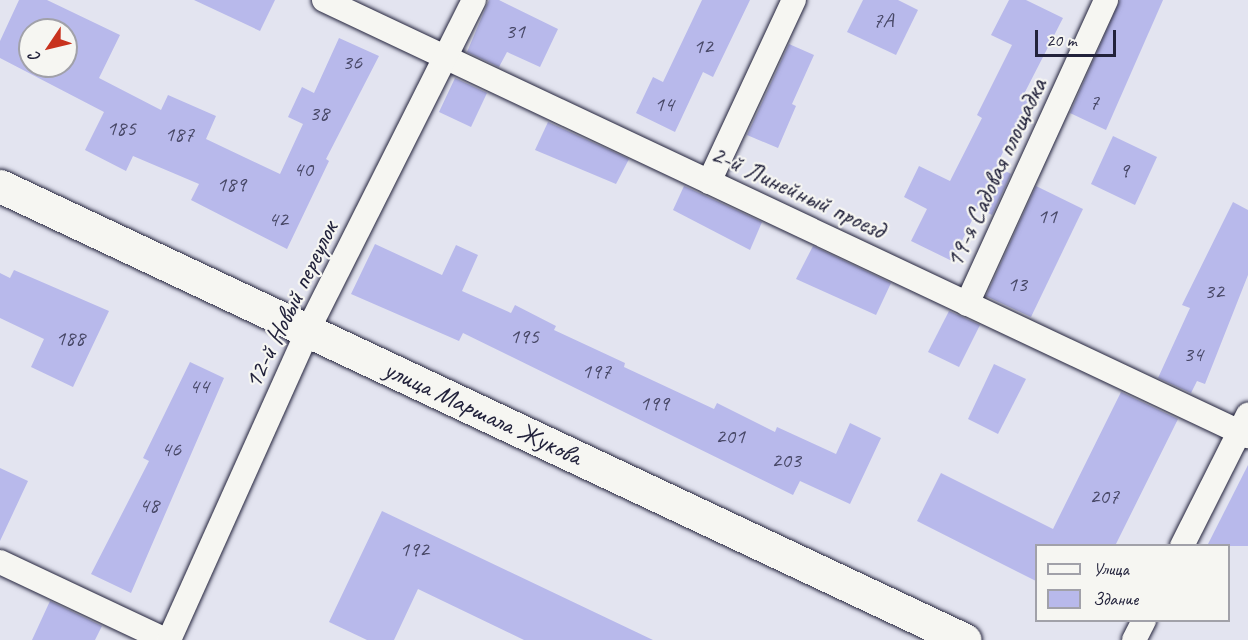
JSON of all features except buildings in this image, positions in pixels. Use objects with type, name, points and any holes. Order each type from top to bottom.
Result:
[{"type":"main road","name":"улица Маршала Жукова","points":[[0,186],[965,640]]},
{"type":"street","name":"2-й Линейный проезд","points":[[324,0],[967,304],[1245,428]]},
{"type":"street","name":"12-й Новый переулок","points":[[167,640],[308,330],[447,58],[474,0]]},
{"type":"street","points":[[709,182],[794,0]]},
{"type":"street","name":"19-я Садовая площадка","points":[[967,304],[1106,0]]},
{"type":"street","points":[[1183,544],[1245,428]]},
{"type":"street","points":[[0,562],[167,640]]},
{"type":"street","points":[[1134,640],[1143,622]]}]
